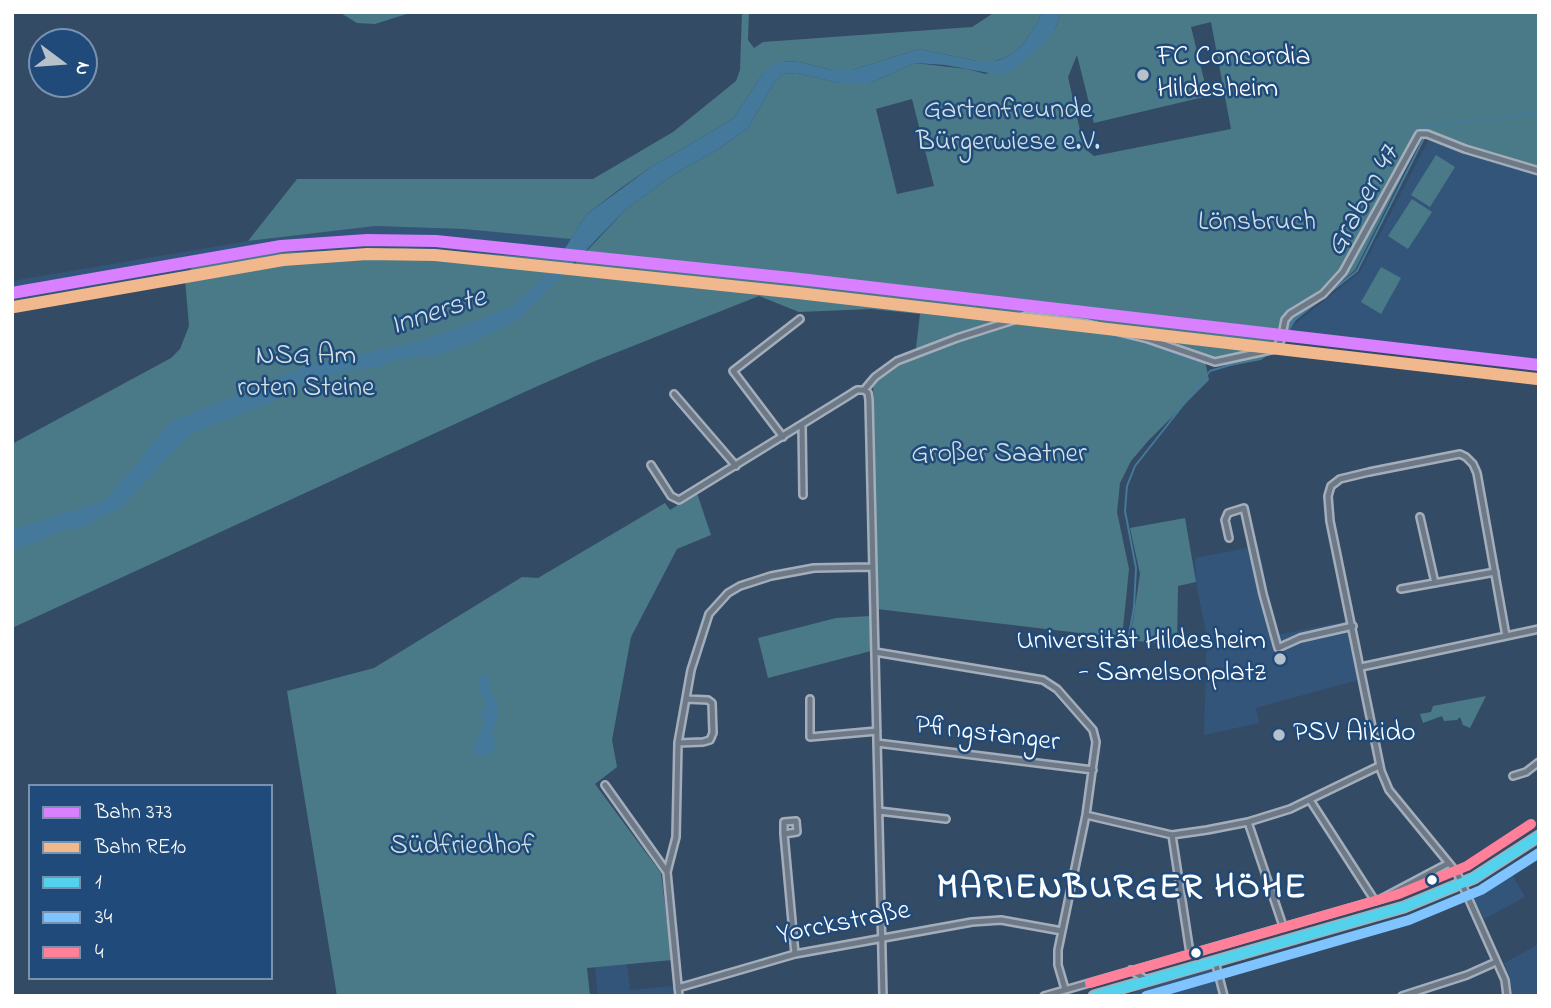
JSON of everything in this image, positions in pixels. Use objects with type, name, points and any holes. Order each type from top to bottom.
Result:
[{"type":"main road","points":[[1094,996],[1404,907],[1463,883],[1539,836]]},
{"type":"street","points":[[864,390],[875,377],[897,361],[970,333],[1026,316],[1087,324],[1147,339],[1215,362],[1275,349],[1281,340],[1285,320],[1290,314],[1323,294],[1343,272],[1419,134],[1427,134],[1465,149],[1539,171]]},
{"type":"street","points":[[783,437],[733,371],[800,318]]},
{"type":"street","points":[[650,465],[671,496],[679,500],[857,390],[868,393],[883,996]]},
{"type":"street","points":[[674,394],[736,466]]},
{"type":"street","points":[[802,425],[803,495]]},
{"type":"street","points":[[1506,636],[1477,473],[1466,457],[1460,454],[1369,472],[1340,479],[1331,486],[1328,496],[1330,521],[1379,766],[1389,790],[1463,883],[1505,979],[1507,996]]},
{"type":"street","points":[[1229,538],[1225,520],[1228,513],[1244,509],[1278,648],[1300,638],[1353,626]]},
{"type":"street","points":[[1420,517],[1435,583]]},
{"type":"street","points":[[679,996],[667,872],[676,837],[678,743],[691,670],[703,629],[717,603],[740,586],[802,570],[872,567]]},
{"type":"street","points":[[1401,589],[1495,572]]},
{"type":"street","points":[[1361,667],[1539,629]]},
{"type":"street","points":[[874,652],[1043,680],[1057,688],[1093,730],[1096,736],[1093,770],[1058,965],[1065,989]]},
{"type":"street","points":[[678,743],[710,740],[713,733],[712,703],[708,700],[686,699]]},
{"type":"street","points":[[810,699],[810,737],[877,731]]},
{"type":"street","name":"Pfingstanger","points":[[877,743],[1093,770]]},
{"type":"street","points":[[1513,776],[1526,772],[1539,762]]},
{"type":"street","points":[[1086,815],[1172,835],[1248,822],[1310,800],[1379,766]]},
{"type":"street","points":[[606,785],[667,872]]},
{"type":"street","points":[[1310,800],[1375,901]]},
{"type":"street","points":[[879,811],[947,819]]},
{"type":"street","points":[[1248,822],[1283,926]]},
{"type":"street","points":[[784,834],[795,954]]},
{"type":"street","points":[[1172,835],[1190,953]]},
{"type":"street","points":[[1044,996],[1375,901],[1449,863]]},
{"type":"street","name":"Yorckstraße","points":[[678,988],[795,954],[972,922],[993,920],[1062,931]]},
{"type":"street","points":[[1215,961],[1224,996]]},
{"type":"street","points":[[1402,996],[1496,962]]},
{"type":"street","points":[[1131,970],[1148,981]]},
{"type":"shaded area","points":[[1042,12],[1061,12],[1055,29],[1045,43],[1012,71],[1000,75],[945,65],[915,63],[870,83],[839,83],[797,73],[783,74],[773,84],[748,128],[717,150],[674,174],[625,210],[519,319],[473,342],[441,354],[395,360],[378,367],[304,382],[275,401],[192,433],[120,508],[80,528],[63,530],[12,550],[12,531],[105,501],[171,422],[305,366],[416,342],[512,306],[540,281],[561,255],[586,215],[651,167],[733,119],[762,75],[781,61],[800,62],[831,70],[852,70],[919,49],[977,61],[996,61],[1009,56],[1024,43]]},
{"type":"shaded area","points":[[1428,141],[1539,173],[1539,369],[642,268],[405,248],[193,265],[185,279],[12,307],[12,281],[248,241],[375,226],[463,229],[546,236],[1290,328],[1360,272]]},
{"type":"shaded area","name":"Universität Hildesheim - Samelsonplatz","points":[[1258,546],[1277,635],[1347,621],[1358,680],[1256,708],[1259,723],[1204,735],[1207,637],[1196,583],[1195,558]]},
{"type":"shaded area","points":[[487,674],[490,691],[498,701],[492,732],[495,748],[489,755],[483,756],[477,755],[472,748],[483,730],[484,719],[480,714],[486,706],[478,683],[481,676]]},
{"type":"shaded area","points":[[1513,876],[1525,897],[1484,919],[1473,898],[1503,879]]},
{"type":"shaded area","points":[[1539,944],[1539,996],[1512,996],[1510,977],[1504,963]]},
{"type":"shaded area","points":[[627,964],[630,990],[673,986],[674,996],[598,996],[595,967]]},
{"type":"shaded area","points":[[1215,966],[1223,996],[1126,996],[1145,988]]},
{"type":"green space","points":[[339,12],[413,12],[375,24],[357,23]]},
{"type":"green space","points":[[742,12],[749,12],[748,40],[754,48],[763,42],[972,27],[995,12],[1042,12],[1024,43],[1009,56],[995,61],[977,61],[919,49],[852,70],[831,70],[800,62],[781,61],[762,75],[733,119],[651,167],[621,188],[586,215],[571,239],[463,229],[375,226],[248,241],[297,179],[593,179],[673,132],[736,81],[740,70]]},
{"type":"green space","points":[[1061,12],[1539,12],[1539,166],[1473,149],[1425,131],[1355,270],[1296,320],[1279,347],[1261,360],[1230,366],[1205,361],[1209,380],[1131,461],[1120,483],[1117,512],[1129,569],[1122,638],[877,609],[873,382],[890,369],[915,356],[920,314],[871,309],[799,312],[759,296],[531,389],[12,628],[12,444],[171,358],[180,349],[189,326],[185,279],[193,265],[238,254],[405,248],[558,259],[556,261],[574,265],[625,210],[674,174],[717,150],[748,128],[773,84],[783,74],[797,73],[839,83],[870,83],[915,63],[986,74],[1055,29]],"holes":[[[1211,22],[1231,129],[1094,156],[1084,148],[1068,77],[1077,55],[1094,123],[1208,96],[1191,27]],[[912,99],[934,186],[897,194],[876,109]]]},
{"type":"green space","points":[[1436,155],[1455,167],[1430,207],[1411,195]]},
{"type":"green space","points":[[1412,199],[1432,212],[1408,249],[1388,236]]},
{"type":"green space","points":[[1381,267],[1401,278],[1381,314],[1361,302]]},
{"type":"green space","name":"Südfriedhof","points":[[697,493],[711,535],[677,549],[631,637],[612,740],[617,767],[595,784],[661,873],[672,960],[587,968],[590,996],[337,996],[287,691],[374,668],[522,577],[538,578],[665,503],[670,510]]},
{"type":"green space","points":[[1185,518],[1196,582],[1178,586],[1177,646],[1130,640],[1140,574],[1130,528]]},
{"type":"green space","points":[[870,616],[871,651],[768,678],[758,638],[836,618]]},
{"type":"green space","points":[[1486,696],[1470,728],[1463,725],[1460,717],[1457,720],[1444,721],[1442,716],[1423,723],[1420,714],[1431,712],[1433,706]]},
{"type":"waterway","points":[[362,12],[375,12]]},
{"type":"waterway","name":"Graben 47","points":[[1426,131],[1428,126],[1539,113]]},
{"type":"waterway","name":"Graben 47","points":[[1284,336],[1293,321],[1357,271],[1424,138]]},
{"type":"waterway","points":[[987,333],[1022,320],[1033,319]]},
{"type":"waterway","points":[[1041,321],[1146,343],[1200,363]]},
{"type":"waterway","name":"Graben 47","points":[[1128,641],[1134,607],[1136,568],[1125,511],[1127,486],[1135,466],[1210,371],[1274,352]]},
{"type":"rail line","name":"373","points":[[12,293],[281,246],[367,240],[436,241],[800,279],[1539,365]]},
{"type":"rail line","name":"RE10","points":[[14,307],[283,260],[367,254],[435,255],[798,293],[1537,379]]},
{"type":"transit line","name":"4","points":[[1090,983],[1399,894],[1467,866],[1531,824]]},
{"type":"transit line","name":"1","points":[[1095,996],[1404,907],[1474,878],[1539,836]]},
{"type":"transit line","name":"34","points":[[1146,996],[1409,920],[1481,890],[1539,853]]},
{"type":"place","name":"FC Concordia Hildesheim","points":[[1143,75]]},
{"type":"place","name":"Universität Hildesheim - Samelsonplatz","points":[[1280,659]]},
{"type":"place","name":"PSV Aikido","points":[[1279,735]]},
{"type":"district","name":"MARIENBURGER HÖHE","points":[[1122,891]]},
{"type":"park label","name":"Gartenfreunde Bürgerwiese e.V.","points":[[1008,128]]},
{"type":"park label","name":"Lönsbruch","points":[[1257,224]]},
{"type":"park label","name":"NSG Am roten Steine","points":[[306,374]]},
{"type":"park label","name":"Großer Saatner","points":[[999,456]]},
{"type":"water label","name":"Innerste","points":[[439,314]]}]
